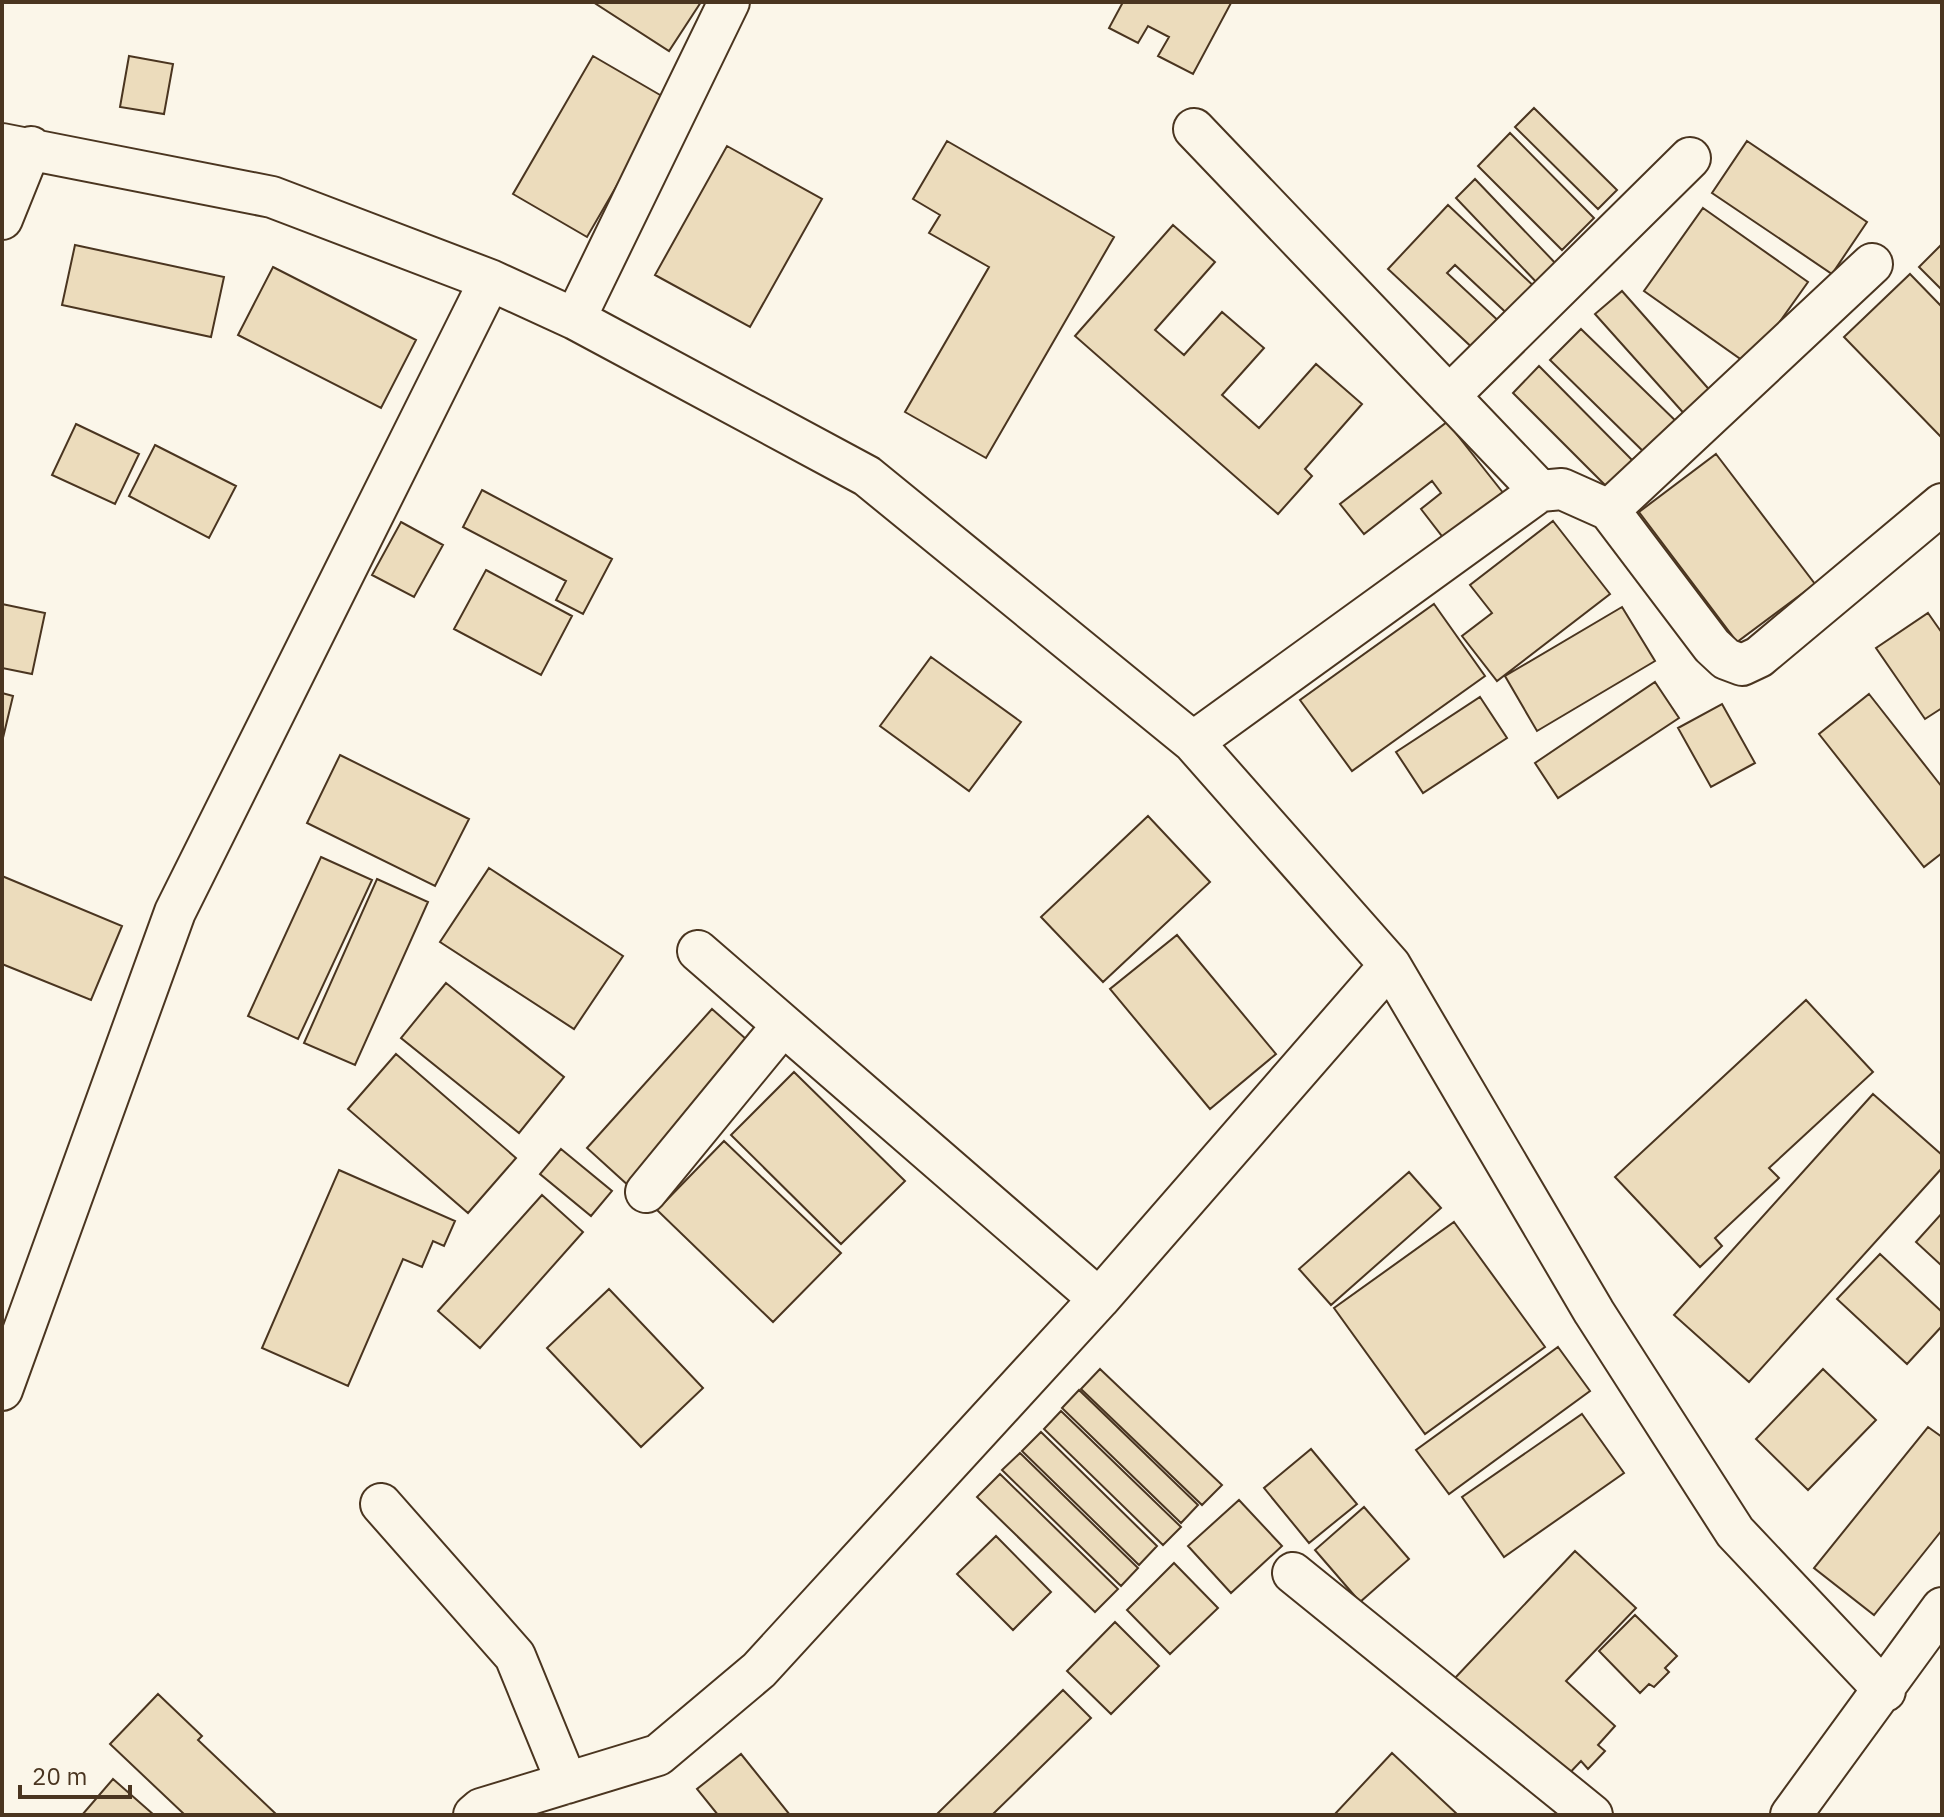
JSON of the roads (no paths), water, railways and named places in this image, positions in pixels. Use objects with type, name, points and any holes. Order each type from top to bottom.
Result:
[{"type":"street","points":[[575,319],[729,2]]},
{"type":"street","points":[[1194,129],[1540,491]]},
{"type":"street","points":[[2,219],[16,146],[272,197],[490,280],[575,319],[867,476],[1193,742],[1390,965],[1594,1312],[1735,1532],[1885,1691]]},
{"type":"street","points":[[1449,396],[1690,158]]},
{"type":"street","points":[[1609,510],[1872,264]]},
{"type":"street","points":[[2,1390],[175,912],[490,280]]},
{"type":"street","points":[[1193,742],[1540,491],[1562,489],[1609,510],[1712,646],[1726,659],[1742,665],[1759,657],[1942,504]]},
{"type":"street","points":[[698,951],[1099,1299]]},
{"type":"street","points":[[474,1815],[481,1809],[658,1755],[759,1670],[1099,1299],[1390,965]]},
{"type":"street","points":[[646,1192],[783,1025]]},
{"type":"street","points":[[381,1504],[515,1656],[567,1783]]},
{"type":"street","points":[[1293,1573],[1592,1815]]},
{"type":"street","points":[[1791,1815],[1885,1691],[1942,1608]]}]
